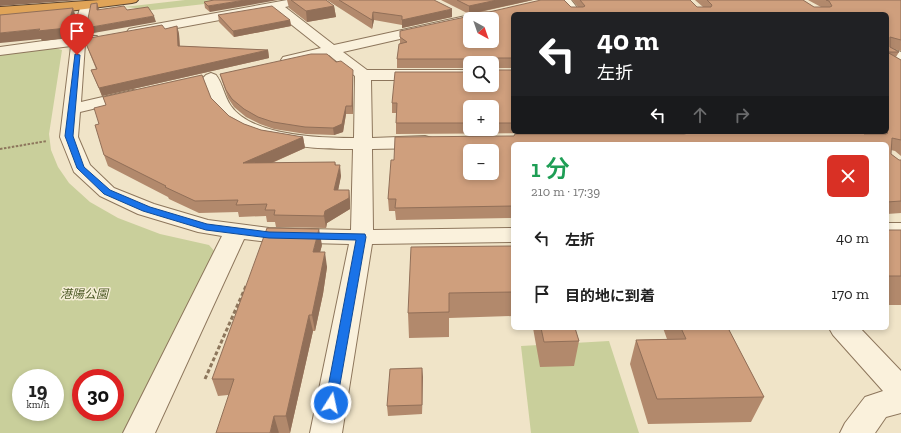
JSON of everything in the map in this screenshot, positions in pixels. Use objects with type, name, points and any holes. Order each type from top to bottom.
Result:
[{"type":"highway","points":[[0,4],[50,0]]},
{"type":"highway","points":[[0,11],[69,7],[132,0]]},
{"type":"street","points":[[124,33],[306,0]]},
{"type":"street","points":[[565,0],[574,12]]},
{"type":"street","points":[[276,6],[363,75],[463,74]]},
{"type":"street","points":[[0,19],[86,10],[78,42],[69,136],[81,168],[107,192],[146,209],[206,227],[269,235],[362,237],[511,235]]},
{"type":"street","points":[[449,10],[463,15]]},
{"type":"street","points":[[271,64],[463,21]]},
{"type":"street","points":[[0,51],[101,38]]},
{"type":"street","points":[[889,52],[901,58]]},
{"type":"street","points":[[889,67],[901,66]]},
{"type":"street","points":[[326,433],[362,237],[363,75]]},
{"type":"street","points":[[210,78],[225,110],[237,121],[259,132],[287,139],[311,142],[442,141]]},
{"type":"street","points":[[71,110],[149,92]]},
{"type":"street","points":[[655,139],[679,138]]},
{"type":"street","points":[[889,230],[901,230]]},
{"type":"street","points":[[139,433],[236,231]]},
{"type":"street","points":[[845,330],[901,391]]},
{"type":"street","points":[[856,433],[876,406],[901,400]]},
{"type":"path","points":[[0,150],[69,136]]},
{"type":"path","points":[[205,379],[249,278]]},
{"type":"green space","points":[[185,0],[239,0],[144,11],[140,11],[136,8],[124,7]]},
{"type":"green space","name":"港陽公園","points":[[55,48],[62,50],[49,134],[51,150],[58,167],[69,183],[90,202],[118,218],[160,234],[209,245],[216,253],[125,433],[0,433],[0,55]]},
{"type":"green space","points":[[609,341],[639,433],[531,433],[521,346]]},
{"type":"building","points":[[214,0],[245,0],[208,6],[204,2]]},
{"type":"building","points":[[291,0],[326,0],[334,6],[306,11]]},
{"type":"building","points":[[339,0],[434,0],[452,9],[402,20],[402,16],[373,12],[372,20]]},
{"type":"building","points":[[457,0],[497,0],[469,6]]},
{"type":"building","points":[[541,0],[564,0],[571,7],[583,7],[585,6],[580,0],[690,0],[697,7],[711,7],[712,5],[707,0],[803,0],[814,7],[830,7],[832,6],[829,1],[826,0],[901,0],[901,40],[890,37],[890,47],[899,52],[889,52],[889,12],[511,12],[511,58],[499,58],[499,56],[463,56],[463,59],[397,59],[399,44],[407,42],[400,37],[400,31],[463,18],[463,48],[499,48],[499,12],[489,12]]},
{"type":"building","points":[[97,3],[97,10],[124,6],[127,10],[148,7],[154,16],[86,28],[91,4]]},
{"type":"building","points":[[272,6],[290,20],[233,31],[218,15]]},
{"type":"building","points":[[73,8],[67,28],[0,33],[0,15]]},
{"type":"building","points":[[162,25],[165,29],[177,26],[178,46],[268,50],[99,88],[91,70],[97,69],[84,39]]},
{"type":"building","points":[[889,53],[901,60],[901,140],[892,138],[891,154],[901,160],[901,201],[889,202],[889,142],[511,142],[511,206],[395,208],[396,199],[388,199],[391,160],[394,160],[395,137],[514,136],[515,134],[889,134]]},
{"type":"building","points":[[311,54],[327,54],[336,62],[341,61],[353,70],[352,106],[346,106],[342,124],[333,128],[305,127],[273,122],[258,117],[244,109],[232,99],[226,90],[220,74]]},
{"type":"building","points":[[499,70],[511,70],[511,123],[499,123],[499,100],[463,100],[463,123],[396,123],[397,103],[392,103],[395,72],[463,72],[463,92],[499,92]]},
{"type":"building","points":[[202,75],[211,98],[229,116],[244,124],[261,130],[303,137],[243,163],[335,162],[335,165],[340,165],[334,190],[349,190],[349,198],[325,211],[324,216],[274,215],[275,210],[265,210],[267,204],[236,205],[238,200],[195,201],[104,155],[95,125],[99,124],[94,108],[106,105],[103,97]]},
{"type":"building","points":[[267,228],[319,229],[313,252],[325,252],[312,315],[309,315],[286,416],[274,416],[270,433],[216,433],[234,379],[212,379]]},
{"type":"building","points":[[889,230],[901,230],[901,276],[889,276]]},
{"type":"building","points":[[511,246],[511,292],[449,293],[449,312],[408,313],[411,247]]},
{"type":"building","points":[[541,330],[576,330],[579,341],[544,342]]},
{"type":"building","points":[[682,330],[729,330],[764,397],[657,399],[636,340],[686,339]]},
{"type":"building","points":[[422,368],[422,405],[387,406],[390,369]]},
{"type":"route","points":[[77,55],[69,136],[81,168],[107,192],[146,209],[206,227],[269,235],[362,237],[331,403]]}]
